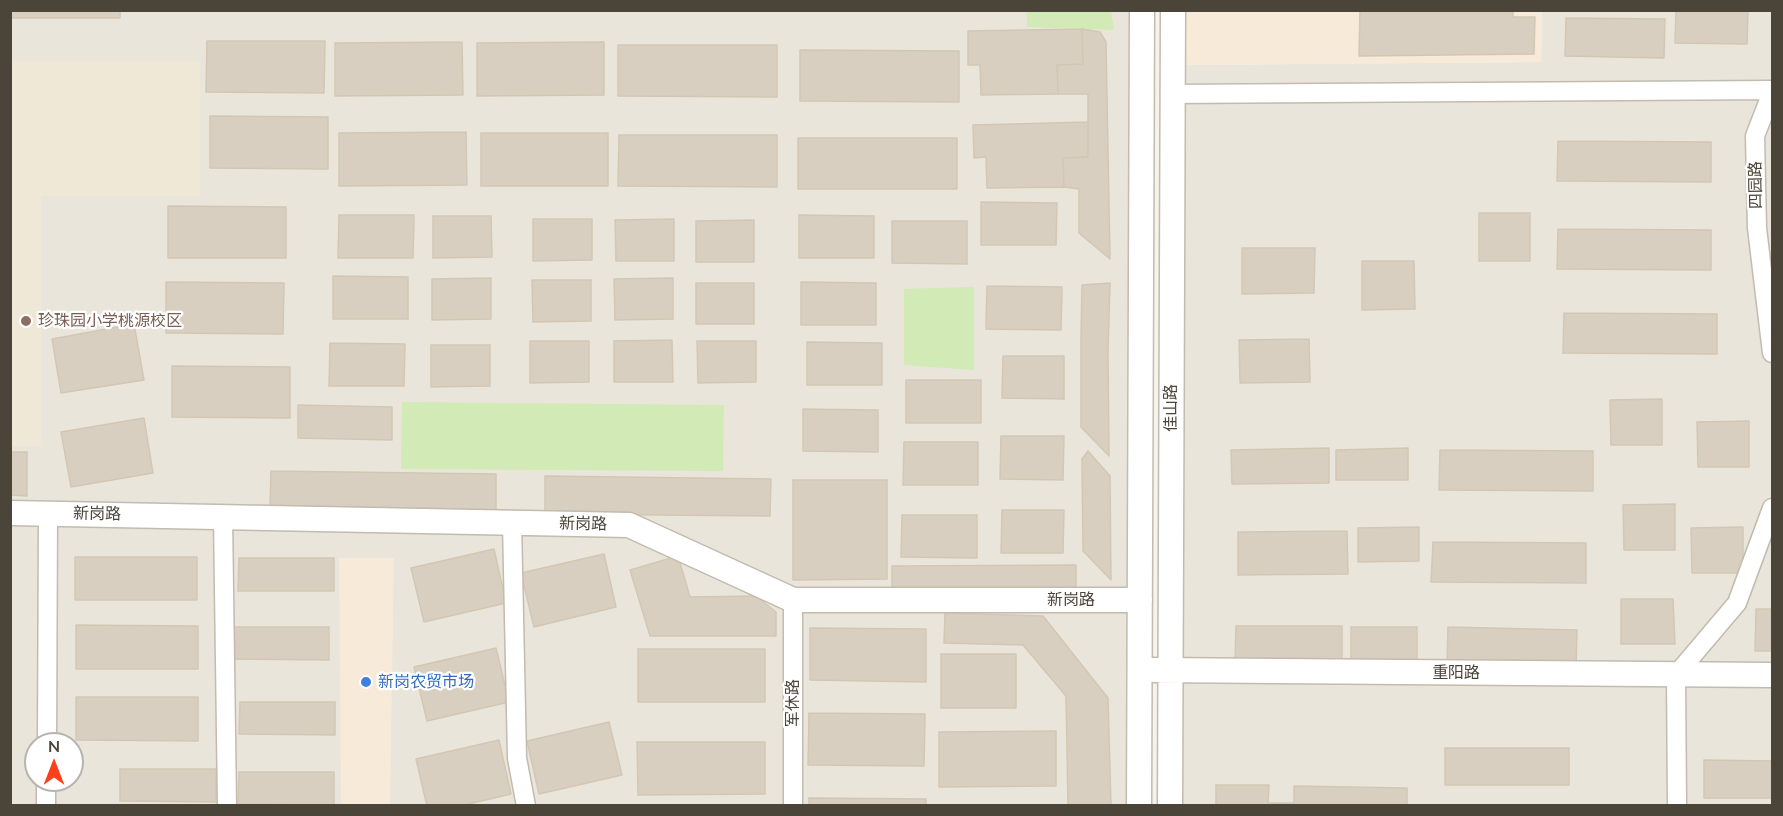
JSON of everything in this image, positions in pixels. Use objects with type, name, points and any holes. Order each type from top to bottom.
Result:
[{"type":"street","name":"佳山路","points":[[1139,806],[1142,10]]},
{"type":"street","name":"佳山路","points":[[1170,806],[1173,10]]},
{"type":"street","points":[[1172,94],[1773,91]]},
{"type":"street","name":"四园路","points":[[1773,91],[1755,136],[1757,228],[1773,353]]},
{"type":"street","points":[[1677,806],[1676,675],[1737,603],[1773,508]]},
{"type":"street","name":"新岗路","points":[[10,513],[629,525],[794,600],[1140,600]]},
{"type":"street","points":[[46,732],[48,513]]},
{"type":"street","points":[[223,517],[227,806]]},
{"type":"street","points":[[512,522],[517,758],[526,806]]},
{"type":"street","name":"军休路","points":[[793,806],[794,600]]},
{"type":"street","name":"重阳路","points":[[1139,670],[1773,675]]},
{"type":"shaded area","points":[[10,11],[1141,11],[1139,805],[11,805]]},
{"type":"shaded area","points":[[1173,11],[1542,11],[1541,62],[1173,65]]},
{"type":"shaded area","points":[[1542,11],[1772,11],[1772,805],[1169,806],[1173,65],[1541,62]]},
{"type":"shaded area","name":"珍珠园小学桃源校区","points":[[11,61],[200,61],[200,196],[41,196],[41,446],[11,446]]},
{"type":"shaded area","name":"新岗农贸市场","points":[[339,558],[394,558],[390,805],[341,805]]},
{"type":"green space","points":[[1027,11],[1111,11],[1114,30],[1027,27]]},
{"type":"green space","points":[[974,287],[974,370],[904,365],[904,289]]},
{"type":"green space","points":[[402,402],[724,405],[723,471],[401,469]]},
{"type":"building","points":[[10,10],[120,10],[120,18],[10,18]]},
{"type":"building","points":[[1360,10],[1513,10],[1513,17],[1535,17],[1534,54],[1359,56]]},
{"type":"building","points":[[1676,10],[1748,10],[1747,44],[1675,43]]},
{"type":"building","points":[[1566,18],[1665,19],[1664,58],[1565,56]]},
{"type":"building","points":[[1082,29],[1083,64],[1057,65],[1058,94],[981,95],[980,65],[968,65],[968,31]]},
{"type":"building","points":[[1082,29],[1100,32],[1106,42],[1110,259],[1079,233],[1079,189],[1064,187],[1063,158],[1088,157],[1088,94],[1058,94],[1057,65],[1083,64]]},
{"type":"building","points":[[207,41],[325,41],[324,93],[206,92]]},
{"type":"building","points":[[462,42],[463,95],[335,96],[335,43]]},
{"type":"building","points":[[604,42],[604,95],[477,96],[477,43]]},
{"type":"building","points":[[618,45],[777,45],[777,97],[618,96]]},
{"type":"building","points":[[800,50],[959,51],[959,102],[800,101]]},
{"type":"building","points":[[210,116],[328,117],[328,169],[210,168]]},
{"type":"building","points":[[1088,122],[1088,157],[1063,158],[1064,187],[987,188],[986,157],[974,158],[973,125]]},
{"type":"building","points":[[466,132],[467,185],[339,186],[339,133]]},
{"type":"building","points":[[481,133],[608,133],[608,186],[481,186]]},
{"type":"building","points":[[619,135],[777,135],[777,187],[618,186]]},
{"type":"building","points":[[798,138],[957,138],[957,189],[798,189]]},
{"type":"building","points":[[1558,141],[1711,142],[1711,182],[1557,181]]},
{"type":"building","points":[[981,202],[1057,203],[1056,245],[981,245]]},
{"type":"building","points":[[168,206],[286,207],[286,258],[168,258]]},
{"type":"building","points":[[1479,213],[1530,213],[1530,261],[1479,261]]},
{"type":"building","points":[[339,215],[414,215],[413,258],[338,258]]},
{"type":"building","points":[[799,215],[874,216],[874,258],[799,258]]},
{"type":"building","points":[[433,216],[491,216],[492,257],[433,258]]},
{"type":"building","points":[[533,219],[592,219],[592,260],[533,261]]},
{"type":"building","points":[[674,219],[674,261],[616,261],[615,220]]},
{"type":"building","points":[[754,220],[754,262],[696,262],[696,221]]},
{"type":"building","points":[[892,221],[967,221],[967,264],[892,263]]},
{"type":"building","points":[[1558,229],[1711,230],[1711,270],[1557,269]]},
{"type":"building","points":[[1242,248],[1315,248],[1314,293],[1242,294]]},
{"type":"building","points":[[1362,261],[1414,261],[1415,309],[1362,310]]},
{"type":"building","points":[[333,276],[408,277],[408,319],[333,319]]},
{"type":"building","points":[[491,278],[491,319],[432,320],[432,279]]},
{"type":"building","points":[[673,278],[673,319],[615,320],[614,279]]},
{"type":"building","points":[[532,280],[591,280],[591,321],[533,322]]},
{"type":"building","points":[[166,282],[284,283],[283,334],[166,333]]},
{"type":"building","points":[[801,282],[876,283],[876,325],[801,325]]},
{"type":"building","points":[[696,283],[754,283],[754,324],[696,324]]},
{"type":"building","points":[[1110,283],[1109,456],[1081,427],[1081,335],[1082,285]]},
{"type":"building","points":[[987,286],[1062,287],[1061,330],[986,329]]},
{"type":"building","points":[[1564,313],[1717,314],[1717,354],[1563,353]]},
{"type":"building","points":[[134,324],[144,380],[61,393],[52,339]]},
{"type":"building","points":[[1309,339],[1310,382],[1240,383],[1239,340]]},
{"type":"building","points":[[672,340],[673,382],[614,382],[614,341]]},
{"type":"building","points":[[530,341],[589,341],[589,382],[530,383]]},
{"type":"building","points":[[697,341],[756,341],[756,382],[698,383]]},
{"type":"building","points":[[807,342],[882,343],[882,385],[807,385]]},
{"type":"building","points":[[330,343],[405,344],[404,386],[329,386]]},
{"type":"building","points":[[431,345],[490,345],[490,386],[431,387]]},
{"type":"building","points":[[1003,356],[1064,356],[1064,399],[1002,398]]},
{"type":"building","points":[[172,366],[290,367],[290,418],[172,417]]},
{"type":"building","points":[[906,380],[981,380],[981,423],[906,423]]},
{"type":"building","points":[[1662,399],[1662,445],[1611,445],[1610,400]]},
{"type":"building","points":[[298,405],[392,407],[392,440],[298,438]]},
{"type":"building","points":[[803,409],[878,410],[878,452],[803,451]]},
{"type":"building","points":[[144,418],[153,473],[71,487],[61,432]]},
{"type":"building","points":[[1749,421],[1749,467],[1698,467],[1697,422]]},
{"type":"building","points":[[1001,436],[1064,436],[1063,480],[1000,479]]},
{"type":"building","points":[[904,442],[978,442],[978,485],[903,485]]},
{"type":"building","points":[[1329,448],[1329,483],[1232,484],[1231,450]]},
{"type":"building","points":[[1408,448],[1408,480],[1336,480],[1336,450]]},
{"type":"building","points":[[1440,450],[1593,451],[1593,491],[1439,490]]},
{"type":"building","points":[[1088,451],[1110,476],[1111,580],[1083,551],[1082,459]]},
{"type":"building","points":[[10,452],[27,452],[27,496],[10,495]]},
{"type":"building","points":[[271,471],[496,474],[496,511],[270,508]]},
{"type":"building","points":[[545,476],[771,479],[770,516],[545,514]]},
{"type":"building","points":[[793,480],[887,480],[887,579],[793,580]]},
{"type":"building","points":[[1675,504],[1675,550],[1624,550],[1623,505]]},
{"type":"building","points":[[1002,510],[1064,510],[1063,553],[1001,553]]},
{"type":"building","points":[[902,515],[977,515],[977,558],[901,557]]},
{"type":"building","points":[[1419,527],[1419,561],[1358,562],[1358,528]]},
{"type":"building","points":[[1743,527],[1743,573],[1692,573],[1691,528]]},
{"type":"building","points":[[1347,531],[1348,574],[1238,575],[1238,532]]},
{"type":"building","points":[[1433,542],[1586,543],[1586,583],[1431,582]]},
{"type":"building","points":[[494,549],[506,603],[424,622],[411,568]]},
{"type":"building","points":[[604,554],[616,607],[534,627],[521,573]]},
{"type":"building","points":[[678,556],[690,597],[756,596],[776,612],[776,636],[650,636],[630,570]]},
{"type":"building","points":[[75,557],[197,557],[197,600],[75,600]]},
{"type":"building","points":[[239,558],[334,558],[334,591],[238,591]]},
{"type":"building","points":[[1076,565],[1076,589],[892,589],[892,566]]},
{"type":"building","points":[[1621,599],[1673,599],[1675,644],[1621,644]]},
{"type":"building","points":[[1756,609],[1772,609],[1772,651],[1755,651]]},
{"type":"building","points":[[945,613],[1043,616],[1108,698],[1111,805],[1068,806],[1066,696],[1023,645],[944,643]]},
{"type":"building","points":[[76,625],[198,626],[198,669],[76,669]]},
{"type":"building","points":[[1236,626],[1342,626],[1342,662],[1235,662]]},
{"type":"building","points":[[233,627],[329,627],[329,660],[233,659]]},
{"type":"building","points":[[1351,627],[1417,627],[1417,660],[1351,660]]},
{"type":"building","points":[[1448,627],[1577,630],[1576,667],[1447,664]]},
{"type":"building","points":[[810,628],[926,629],[926,682],[810,680]]},
{"type":"building","points":[[496,648],[509,702],[427,721],[414,667]]},
{"type":"building","points":[[638,649],[765,649],[765,702],[638,702]]},
{"type":"building","points":[[941,654],[1016,654],[1016,708],[941,708]]},
{"type":"building","points":[[76,697],[198,697],[198,741],[84,740],[84,732],[76,732]]},
{"type":"building","points":[[240,702],[335,702],[335,735],[239,734]]},
{"type":"building","points":[[809,713],[925,714],[924,766],[808,765]]},
{"type":"building","points":[[609,722],[622,775],[539,794],[527,741]]},
{"type":"building","points":[[1056,731],[1056,786],[939,787],[939,732]]},
{"type":"building","points":[[499,740],[511,794],[460,806],[427,806],[416,759]]},
{"type":"building","points":[[637,742],[765,742],[765,794],[638,795]]},
{"type":"building","points":[[1445,748],[1569,748],[1569,785],[1445,785]]},
{"type":"building","points":[[1704,760],[1772,761],[1772,798],[1704,798]]},
{"type":"building","points":[[120,769],[216,769],[216,802],[120,801]]},
{"type":"building","points":[[239,772],[334,772],[334,805],[238,804]]},
{"type":"building","points":[[1216,785],[1269,785],[1268,803],[1294,803],[1294,806],[1216,806]]},
{"type":"building","points":[[1294,786],[1407,788],[1407,806],[1294,806]]},
{"type":"building","points":[[809,798],[926,799],[926,806],[809,806]]},
{"type":"place","name":"珍珠园小学桃源校区","points":[[26,321]]},
{"type":"place","name":"新岗农贸市场","points":[[366,682]]}]
